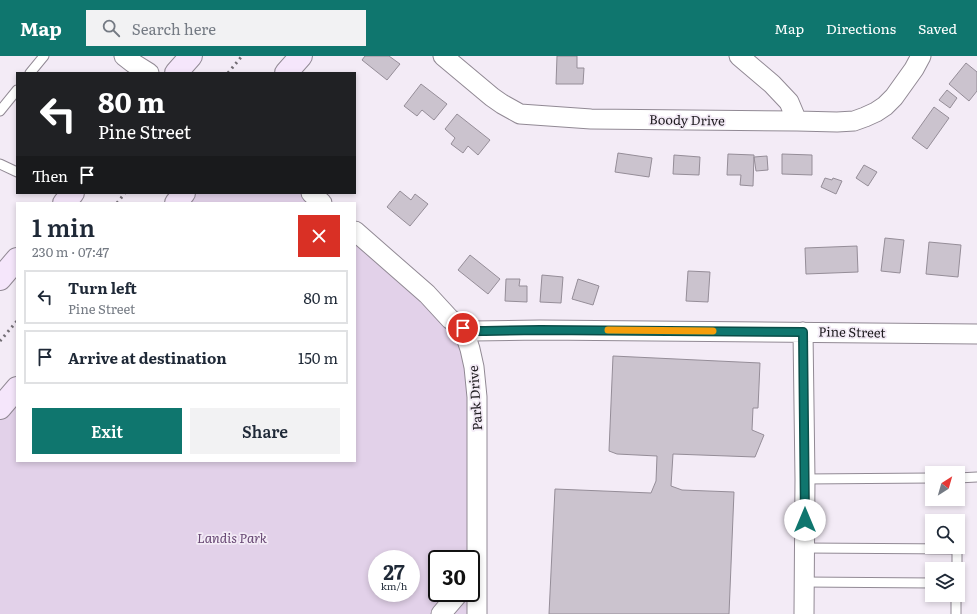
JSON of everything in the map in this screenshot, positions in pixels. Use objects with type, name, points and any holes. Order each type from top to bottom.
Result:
[{"type":"main road","points":[[177,72],[191,56]]},
{"type":"main road","points":[[287,72],[301,56]]},
{"type":"main road","points":[[177,202],[183,194]]},
{"type":"main road","points":[[0,279],[16,260]]},
{"type":"main road","points":[[0,408],[16,389]]},
{"type":"street","points":[[124,56],[147,72]]},
{"type":"street","name":"Boody Drive","points":[[443,56],[492,97],[520,114],[591,119],[797,120],[837,122],[854,121],[865,118],[885,106],[894,97],[914,69],[921,56]]},
{"type":"street","points":[[739,56],[772,84],[789,102],[797,120]]},
{"type":"street","points":[[312,194],[321,202]]},
{"type":"street","points":[[356,232],[427,294],[450,319],[463,328]]},
{"type":"street","name":"Pine Street","points":[[463,328],[473,331],[540,330],[977,334]]},
{"type":"street","name":"Park Drive","points":[[463,328],[474,367],[478,397],[475,550]]},
{"type":"street","points":[[803,332],[805,478],[804,614]]},
{"type":"street","points":[[441,614],[451,602]]},
{"type":"street","name":"Park Drive","points":[[476,602],[477,614]]},
{"type":"lane","points":[[31,72],[44,56]]},
{"type":"lane","points":[[0,111],[16,91]]},
{"type":"lane","points":[[0,164],[16,172]]},
{"type":"lane","points":[[965,478],[977,477]]},
{"type":"lane","points":[[805,478],[925,478]]},
{"type":"lane","points":[[804,548],[955,549],[957,550],[957,562]]},
{"type":"lane","points":[[804,582],[925,583]]},
{"type":"lane","points":[[956,602],[956,614]]},
{"type":"green space","points":[[183,194],[311,194],[321,202],[177,202]]},
{"type":"green space","name":"Landis Park","points":[[356,233],[409,279],[479,328],[478,550],[428,550],[428,602],[478,602],[478,614],[0,614],[0,408],[16,389],[16,462],[356,462]]},
{"type":"building","points":[[365,56],[389,56],[400,64],[387,80],[362,60]]},
{"type":"building","points":[[557,56],[577,56],[577,68],[584,68],[583,84],[556,84]]},
{"type":"building","points":[[966,63],[977,72],[977,91],[969,101],[949,84]]},
{"type":"building","points":[[421,84],[447,104],[434,120],[422,110],[417,116],[404,106]]},
{"type":"building","points":[[947,90],[957,98],[950,108],[939,100]]},
{"type":"building","points":[[934,107],[949,118],[927,149],[912,138]]},
{"type":"building","points":[[457,114],[490,140],[478,155],[468,146],[463,153],[451,144],[455,138],[445,129]]},
{"type":"building","points":[[618,153],[652,158],[649,177],[615,172]]},
{"type":"building","points":[[728,154],[754,155],[753,186],[740,185],[741,175],[727,175]]},
{"type":"building","points":[[782,154],[812,155],[812,175],[782,174]]},
{"type":"building","points":[[674,155],[700,157],[699,175],[673,174]]},
{"type":"building","points":[[767,156],[768,170],[756,171],[754,157]]},
{"type":"building","points":[[864,165],[877,172],[868,186],[856,178]]},
{"type":"building","points":[[825,178],[832,180],[833,178],[842,181],[836,194],[821,187]]},
{"type":"building","points":[[400,191],[411,200],[415,194],[428,204],[410,226],[387,207]]},
{"type":"building","points":[[885,238],[904,240],[900,273],[881,271]]},
{"type":"building","points":[[929,242],[961,245],[958,277],[926,274]]},
{"type":"building","points":[[857,246],[858,272],[806,274],[805,248]]},
{"type":"building","points":[[470,255],[500,279],[488,294],[458,270]]},
{"type":"building","points":[[688,271],[710,272],[708,302],[686,301]]},
{"type":"building","points":[[542,275],[563,277],[561,303],[540,302]]},
{"type":"building","points":[[506,279],[520,279],[519,286],[527,286],[527,302],[505,301]]},
{"type":"building","points":[[578,279],[599,286],[593,305],[572,299]]},
{"type":"building","points":[[613,356],[760,363],[758,408],[753,408],[752,430],[764,435],[755,457],[673,454],[671,486],[682,490],[734,492],[729,614],[549,614],[555,489],[651,493],[656,481],[657,456],[617,454],[609,451]]},
{"type":"railway","points":[[229,72],[242,56]]},
{"type":"railway","points":[[118,202],[124,194]]},
{"type":"railway","points":[[0,341],[16,322]]},
{"type":"slow traffic","points":[[608,330],[713,331]]},
{"type":"route","points":[[463,328],[473,331],[540,330],[803,332],[805,520]]}]
